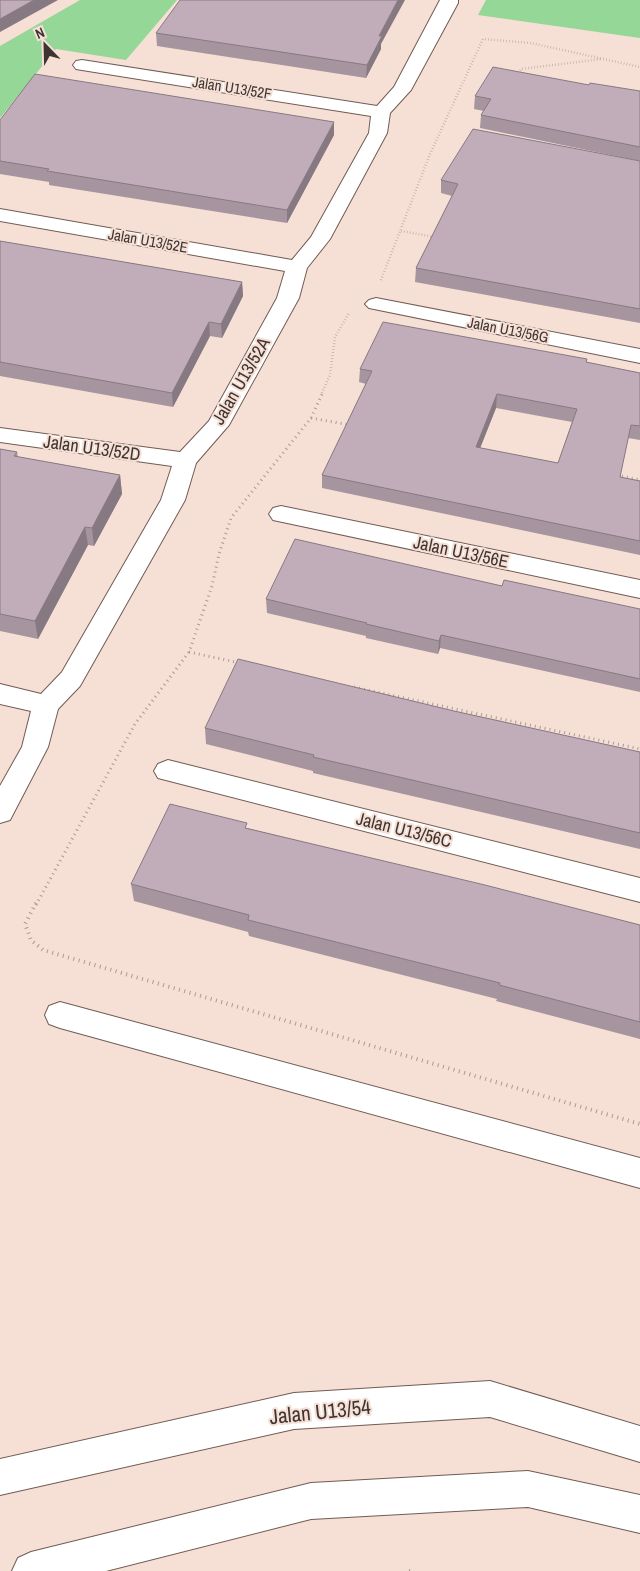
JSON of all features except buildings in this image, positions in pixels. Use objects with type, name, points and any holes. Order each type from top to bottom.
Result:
[{"type":"street","points":[[381,112],[402,90],[449,0]]},
{"type":"street","name":"Jalan U13/52F","points":[[82,65],[381,112]]},
{"type":"street","name":"Jalan U13/52A","points":[[0,812],[35,747],[46,705],[71,679],[76,671],[173,500],[185,460],[218,425],[288,298],[297,267],[320,240],[378,133],[381,112]]},
{"type":"street","name":"Jalan U13/52E","points":[[0,215],[297,267]]},
{"type":"street","name":"Jalan U13/56G","points":[[369,299],[640,356]]},
{"type":"street","name":"Jalan U13/52D","points":[[0,435],[185,460]]},
{"type":"street","name":"Jalan U13/56E","points":[[281,514],[640,589]]},
{"type":"street","points":[[0,694],[46,705]]},
{"type":"street","name":"Jalan U13/56C","points":[[168,771],[640,890]]},
{"type":"street","points":[[60,1015],[640,1173]]},
{"type":"street","name":"Jalan U13/54","points":[[0,1477],[294,1411],[490,1399],[640,1444]]},
{"type":"street","points":[[31,1571],[311,1501],[528,1489],[640,1514]]},
{"type":"path","points":[[640,67],[531,44],[483,39],[430,154],[406,212],[401,231],[383,278],[369,299],[348,313],[335,337],[330,375],[312,418],[231,518],[219,554],[212,586],[189,652],[135,724],[25,924],[30,940],[43,950],[640,1124]]},
{"type":"path","points":[[527,78],[517,76],[521,69],[605,59]]},
{"type":"path","points":[[401,231],[439,237]]},
{"type":"path","points":[[312,418],[360,427]]},
{"type":"path","points":[[611,474],[640,480]]},
{"type":"path","points":[[189,652],[247,664]]},
{"type":"path","points":[[352,687],[640,749]]},
{"type":"path","points":[[409,1571],[414,1571]]},
{"type":"green space","points":[[80,0],[177,0],[126,60],[56,49],[0,118],[0,46]]},
{"type":"green space","points":[[486,0],[640,0],[640,38],[478,15]]}]
